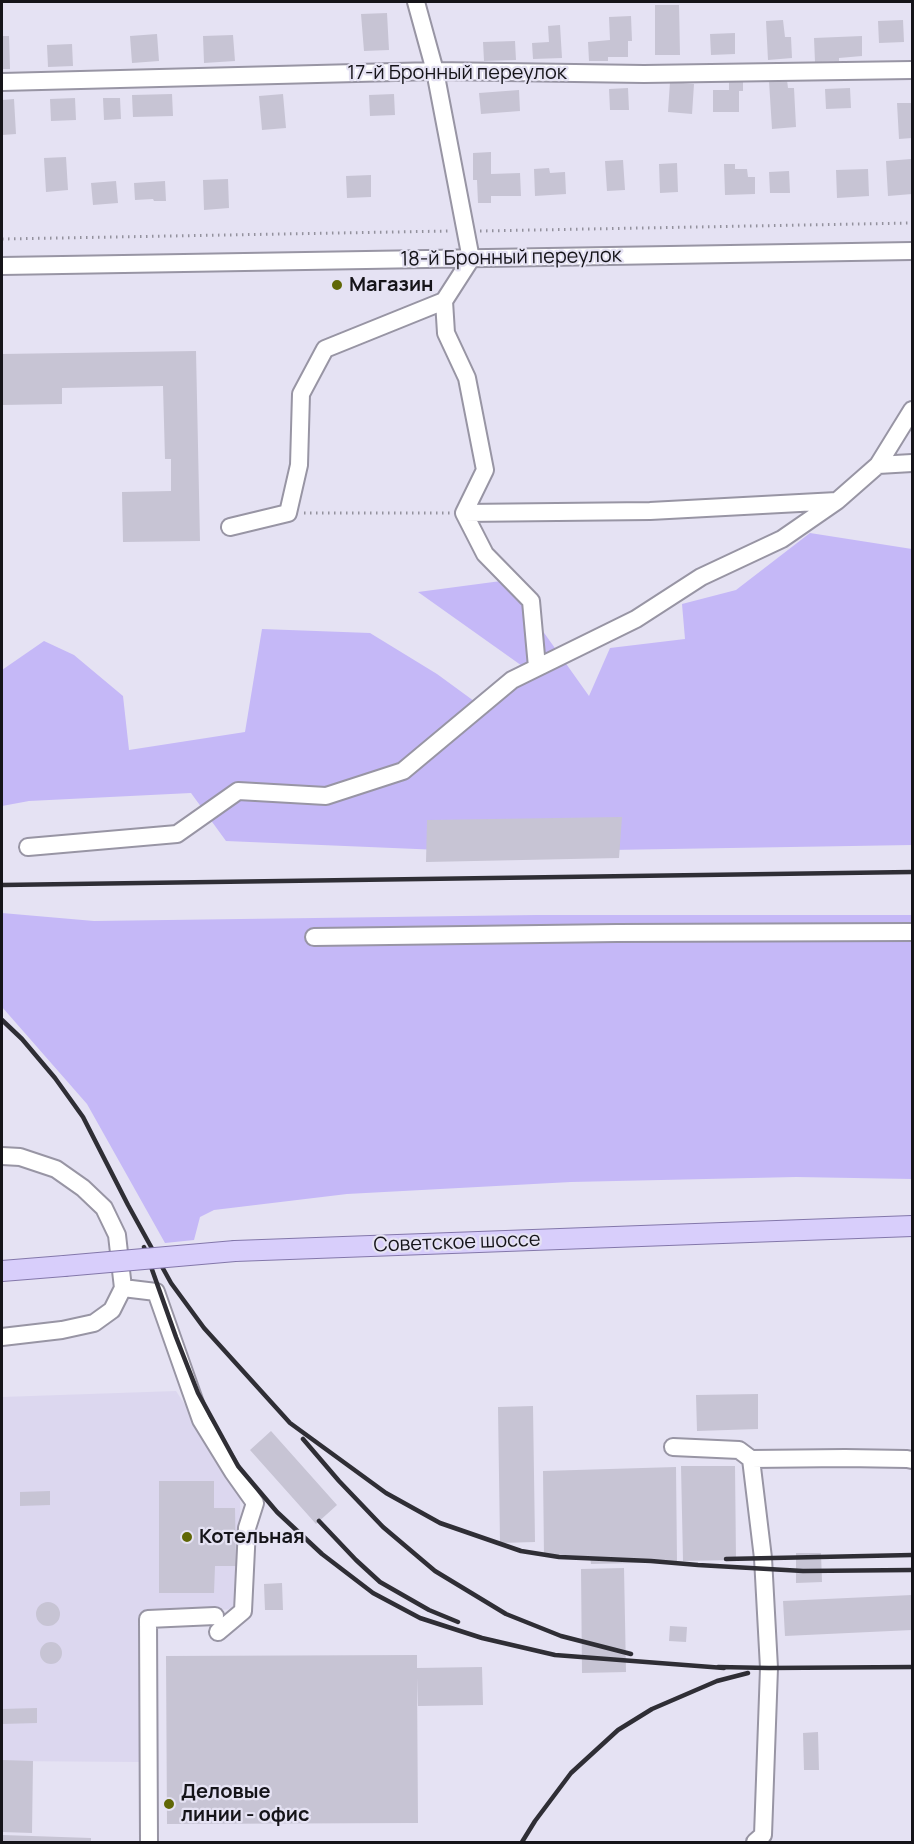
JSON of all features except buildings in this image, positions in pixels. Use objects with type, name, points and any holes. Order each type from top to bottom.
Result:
[{"type":"main road","name":"Советское шоссе","points":[[2,1271],[235,1251],[912,1226]]},
{"type":"street","points":[[230,527],[288,513],[299,465],[301,394],[325,349],[444,301],[471,259],[435,71],[417,2]]},
{"type":"street","name":"17-й Бронный переулок","points":[[2,82],[435,71],[644,74],[912,70]]},
{"type":"street","name":"18-й Бронный переулок","points":[[2,266],[912,251]]},
{"type":"street","points":[[444,301],[446,333],[467,378],[485,470],[464,513]]},
{"type":"street","points":[[28,847],[177,834],[238,791],[326,796],[403,771],[512,680],[636,619],[701,577],[782,539],[837,501],[878,465],[912,410]]},
{"type":"street","points":[[878,465],[912,464]]},
{"type":"street","points":[[464,513],[650,511],[837,501]]},
{"type":"street","points":[[464,513],[485,554],[531,602],[537,668]]},
{"type":"street","points":[[314,937],[912,932]]},
{"type":"street","points":[[2,1156],[20,1157],[56,1169],[83,1188],[104,1208],[117,1235],[123,1288],[112,1310],[94,1323],[62,1330],[2,1337]]},
{"type":"street","points":[[123,1288],[156,1292],[201,1420],[255,1503],[247,1528],[243,1611],[216,1624],[148,1619],[148,1842]]},
{"type":"street","points":[[673,1447],[740,1450],[751,1459],[912,1460]]},
{"type":"street","points":[[751,1459],[763,1558],[769,1668],[763,1834],[756,1842]]},
{"type":"path","points":[[288,513],[464,513]]},
{"type":"shaded area","points":[[810,533],[912,549],[912,845],[488,852],[226,841],[191,793],[29,801],[2,806],[2,670],[44,641],[74,655],[123,696],[129,750],[245,732],[262,629],[370,633],[437,674],[489,712],[532,673],[418,592],[501,581],[520,599],[589,696],[610,648],[685,639],[682,604],[736,590]]},
{"type":"shaded area","points":[[2,913],[94,921],[536,915],[912,915],[912,1179],[796,1177],[571,1182],[347,1194],[214,1210],[200,1217],[194,1240],[165,1243],[87,1104],[2,1007]]},
{"type":"shaded area","points":[[176,1391],[240,1488],[241,1588],[237,1609],[139,1614],[139,1762],[2,1761],[2,1397]]},
{"type":"railway","points":[[2,885],[912,872]]},
{"type":"railway","points":[[2,1020],[22,1039],[55,1078],[83,1117],[171,1283],[204,1328],[290,1423],[386,1493],[440,1523],[521,1551],[559,1557],[803,1571],[912,1570]]},
{"type":"railway","points":[[144,1247],[198,1393],[238,1466],[277,1512],[322,1554],[373,1593],[420,1618],[482,1638],[555,1655],[724,1668]]},
{"type":"railway","points":[[303,1439],[383,1527],[435,1571],[506,1614],[561,1636],[631,1654]]},
{"type":"railway","points":[[319,1521],[380,1582],[429,1610],[458,1622]]},
{"type":"railway","points":[[726,1559],[912,1555]]},
{"type":"railway","points":[[718,1667],[912,1667]]},
{"type":"railway","points":[[522,1842],[571,1773],[618,1730],[652,1709],[717,1681],[748,1673]]},
{"type":"place","name":"Магазин","points":[[337,285]]},
{"type":"place","name":"Котельная","points":[[187,1537]]},
{"type":"place","name":"Деловые линии - офис","points":[[169,1804]]}]
